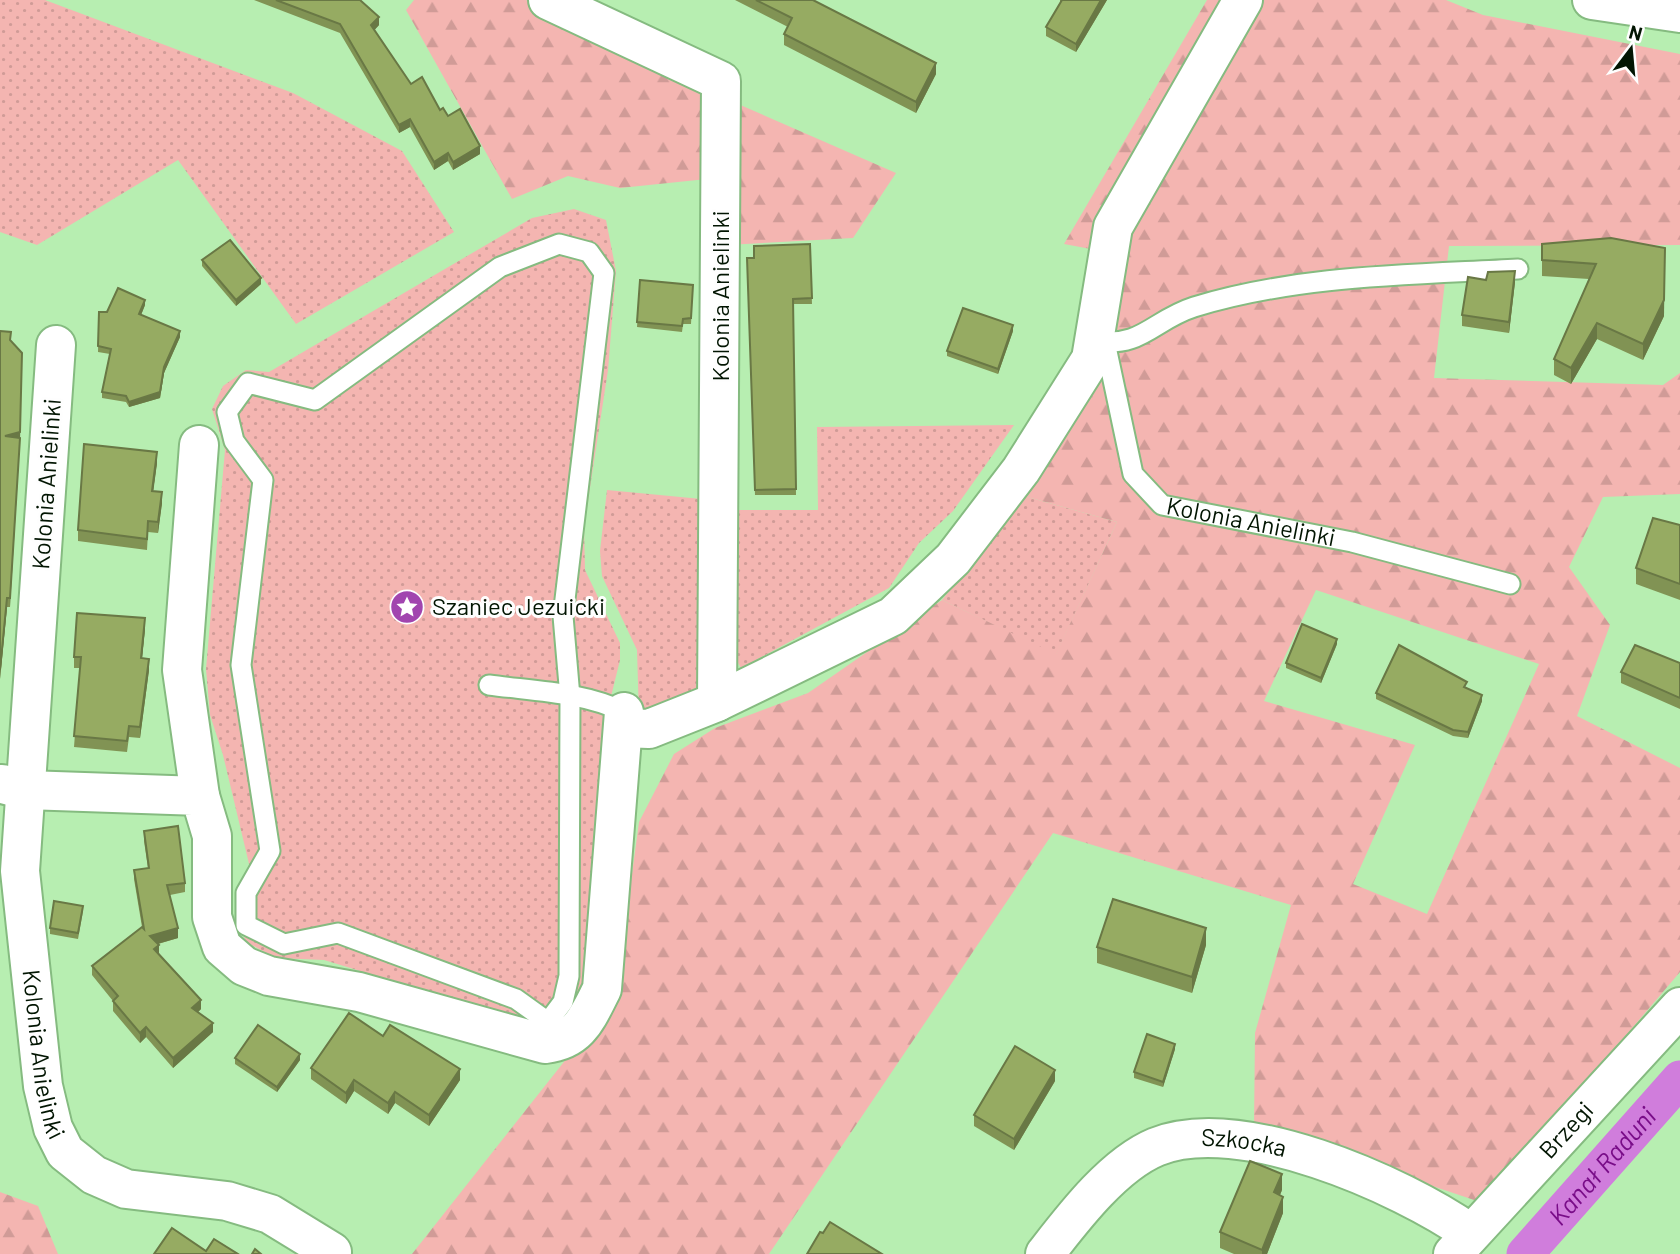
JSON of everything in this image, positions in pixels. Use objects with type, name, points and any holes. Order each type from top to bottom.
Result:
[{"type":"street","name":"Kolonia Anielinki","points":[[548,0],[721,81],[717,702]]},
{"type":"street","name":"Kolonia Anielinki","points":[[624,720],[649,729],[717,702],[893,617],[953,559],[1021,470],[1091,359],[1100,341],[1112,227],[1242,0]]},
{"type":"street","points":[[1592,0],[1680,13]]},
{"type":"street","name":"Kolonia Anielinki","points":[[56,345],[13,786],[43,1086],[53,1128],[65,1152],[94,1175],[126,1189],[227,1201],[270,1214],[332,1252]]},
{"type":"street","points":[[199,445],[182,670],[200,796],[212,836],[212,917],[222,947],[244,965],[269,976],[359,992],[545,1044],[564,1042],[585,1023],[602,989],[624,720]]},
{"type":"street","points":[[13,786],[200,796]]},
{"type":"street","name":"Brzegi","points":[[1461,1243],[1680,1007]]},
{"type":"street","name":"Szkocka","points":[[1045,1254],[1081,1209],[1130,1163],[1156,1147],[1194,1138],[1234,1137],[1261,1141],[1398,1191],[1434,1209],[1461,1243]]},
{"type":"lane","points":[[559,244],[589,252],[604,273],[562,616],[570,696],[569,976],[563,1002],[548,1022],[516,999],[338,933],[284,944],[246,925],[246,893],[270,851],[241,665],[263,480],[234,440],[227,412],[248,383],[315,400],[500,267],[559,244]]},
{"type":"lane","points":[[1100,341],[1132,341],[1175,313],[1242,292],[1368,277],[1518,269]]},
{"type":"lane","name":"Kolonia Anielinki","points":[[1100,341],[1133,474],[1162,505],[1352,542],[1510,584]]},
{"type":"lane","points":[[489,685],[609,704],[624,720]]},
{"type":"green space","points":[[0,0],[45,0],[293,93],[402,151],[454,232],[296,324],[178,160],[37,245],[0,232]]},
{"type":"green space","points":[[414,0],[526,0],[634,49],[702,85],[707,179],[620,188],[568,176],[512,199],[406,10]]},
{"type":"green space","points":[[1207,0],[1446,0],[1483,15],[1680,54],[1680,245],[1449,246],[1434,378],[1663,385],[1680,373],[1680,494],[1603,497],[1569,567],[1610,625],[1577,716],[1680,768],[1680,972],[1483,1203],[1254,1126],[1255,1033],[1291,905],[1053,833],[769,1254],[412,1254],[567,1058],[601,1034],[617,986],[639,822],[674,754],[715,728],[808,693],[942,600],[1056,654],[1117,522],[1024,496],[1092,385],[1121,300],[1123,255],[1064,244]],"holes":[[[1316,590],[1539,664],[1427,914],[1353,884],[1415,745],[1264,701]]]},
{"type":"green space","points":[[738,104],[896,173],[853,238],[727,245]]},
{"type":"green space","name":"Szaniec Jezuicki","points":[[574,209],[606,220],[616,271],[608,370],[584,527],[585,570],[620,643],[620,660],[603,729],[590,984],[572,1022],[526,1021],[324,960],[276,958],[246,942],[236,916],[250,868],[223,755],[210,715],[206,669],[225,450],[212,409],[223,386],[246,370],[269,372],[532,218]]},
{"type":"green space","points":[[1014,425],[953,511],[919,543],[889,588],[741,668],[730,649],[730,510],[818,510],[817,427]]},
{"type":"green space","points":[[607,490],[712,500],[706,689],[639,716],[637,650],[602,576],[600,551]]},
{"type":"green space","points":[[1024,496],[1117,522],[1056,655],[942,600]]},
{"type":"green space","points":[[0,1192],[38,1206],[58,1254],[0,1254]]},
{"type":"building","points":[[276,0],[360,0],[379,17],[371,25],[411,84],[422,77],[440,110],[443,108],[448,116],[460,109],[480,146],[453,162],[448,153],[434,162],[410,119],[399,125],[340,24]]},
{"type":"building","points":[[756,0],[813,0],[936,63],[916,102],[784,34],[792,18]]},
{"type":"building","points":[[1062,0],[1101,0],[1076,44],[1046,27]]},
{"type":"building","points":[[1611,238],[1665,248],[1664,300],[1643,344],[1597,323],[1571,368],[1554,359],[1596,264],[1542,260],[1542,244]]},
{"type":"building","points":[[230,240],[261,278],[236,300],[202,260]]},
{"type":"building","points":[[810,244],[812,298],[793,299],[796,489],[755,490],[747,258],[754,258],[754,246]]},
{"type":"building","points":[[1515,271],[1509,322],[1462,315],[1468,277],[1486,280],[1488,272]]},
{"type":"building","points":[[640,280],[693,285],[691,318],[683,319],[682,326],[637,322]]},
{"type":"building","points":[[118,288],[145,300],[139,314],[180,331],[164,367],[160,392],[129,402],[126,396],[102,392],[111,349],[98,346],[99,312],[107,312]]},
{"type":"building","points":[[963,308],[1013,325],[998,369],[947,351]]},
{"type":"building","points":[[0,331],[11,332],[10,340],[22,353],[20,432],[5,436],[20,438],[10,598],[7,598],[0,670]]},
{"type":"building","points":[[84,444],[157,452],[152,491],[162,492],[158,522],[148,521],[147,539],[78,530]]},
{"type":"building","points":[[1653,518],[1680,525],[1680,584],[1636,568]]},
{"type":"building","points":[[77,613],[145,618],[141,658],[149,659],[140,727],[129,726],[127,741],[74,736],[81,657],[74,657]]},
{"type":"building","points":[[1302,624],[1337,639],[1321,678],[1286,663]]},
{"type":"building","points":[[1399,645],[1467,682],[1464,687],[1482,695],[1468,732],[1453,730],[1376,693]]},
{"type":"building","points":[[1635,645],[1680,663],[1680,698],[1621,672]]},
{"type":"building","points":[[178,826],[185,883],[167,885],[178,928],[150,936],[159,945],[154,949],[201,1000],[192,1008],[213,1023],[173,1058],[146,1027],[140,1033],[113,1001],[118,996],[92,966],[142,927],[144,929],[134,870],[149,868],[144,831]]},
{"type":"building","points":[[1113,899],[1206,928],[1192,977],[1097,947]]},
{"type":"building","points":[[54,901],[83,906],[78,933],[50,928]]},
{"type":"building","points":[[349,1013],[383,1036],[390,1025],[460,1069],[429,1115],[395,1092],[388,1103],[354,1080],[346,1093],[311,1068]]},
{"type":"building","points":[[258,1025],[300,1054],[277,1087],[235,1058]]},
{"type":"building","points":[[1147,1034],[1175,1044],[1163,1082],[1134,1072]]},
{"type":"building","points":[[1015,1046],[1055,1070],[1014,1139],[974,1115]]},
{"type":"building","points":[[1250,1161],[1282,1174],[1274,1192],[1283,1197],[1262,1250],[1220,1232]]},
{"type":"building","points":[[830,1222],[882,1254],[807,1254],[820,1232],[823,1233]]},
{"type":"building","points":[[172,1228],[206,1251],[214,1239],[238,1254],[154,1254]]},
{"type":"waterway","name":"Kanał Raduni","points":[[1525,1254],[1680,1079]]},
{"type":"place","name":"Szaniec Jezuicki","points":[[407,607]]}]
